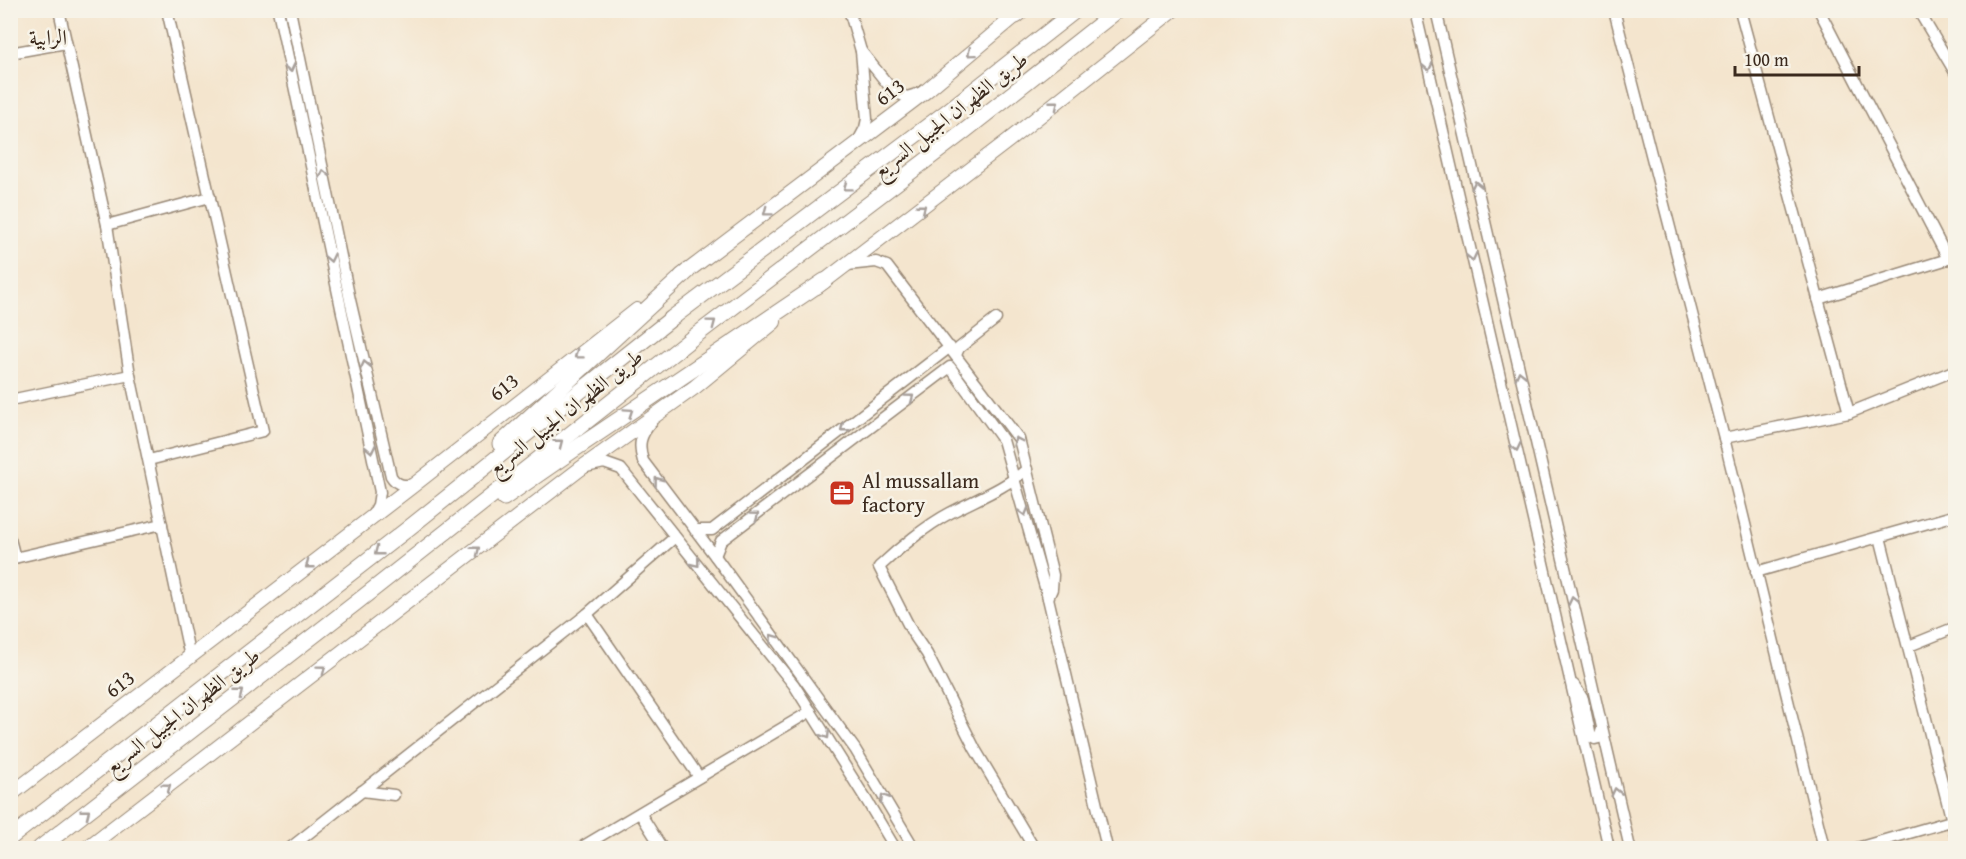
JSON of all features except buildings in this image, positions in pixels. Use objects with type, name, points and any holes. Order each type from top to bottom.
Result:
[{"type":"highway","name":"طريق الظهران الجبيل السريع","points":[[10,838],[405,531],[672,318],[939,117],[1076,10]]},
{"type":"highway","name":"طريق الظهران الجبيل السريع","points":[[40,849],[691,339],[962,134],[1118,10]]},
{"type":"highway","points":[[405,531],[688,271]]},
{"type":"highway","points":[[357,602],[572,451],[824,281]]},
{"type":"highway","points":[[10,826],[107,763]]},
{"type":"main road","points":[[87,849],[580,469],[695,387],[824,281],[1173,10]]},
{"type":"main road","name":"613","points":[[10,795],[415,484],[575,357],[926,91],[1020,12]]},
{"type":"street","points":[[59,10],[107,225],[130,375],[190,657]]},
{"type":"street","points":[[149,460],[263,431],[167,10]]},
{"type":"street","points":[[278,10],[380,492],[378,505],[371,517]]},
{"type":"street","points":[[290,10],[350,300],[391,476],[400,485],[415,484]]},
{"type":"street","points":[[849,10],[861,51],[867,119],[855,145]]},
{"type":"street","points":[[1415,10],[1609,849]]},
{"type":"street","points":[[1436,10],[1630,849]]},
{"type":"street","points":[[1614,10],[1724,438],[1824,849]]},
{"type":"street","points":[[1740,10],[1849,413]]},
{"type":"street","points":[[1818,299],[1952,257],[1819,10]]},
{"type":"street","points":[[1918,10],[1956,74]]},
{"type":"street","points":[[10,54],[66,43]]},
{"type":"street","points":[[861,51],[894,92],[907,97],[926,91]]},
{"type":"street","points":[[107,225],[210,197]]},
{"type":"street","points":[[847,265],[876,262],[887,266],[1018,439],[1053,575],[1052,589],[1048,598]]},
{"type":"street","points":[[715,556],[717,546],[721,541],[954,357],[959,348],[996,319]]},
{"type":"street","points":[[695,530],[712,530],[784,474],[954,357]]},
{"type":"street","points":[[954,357],[1003,440],[1048,598],[1107,849]]},
{"type":"street","points":[[1724,438],[1849,413],[1956,370]]},
{"type":"street","points":[[10,400],[130,375]]},
{"type":"street","points":[[661,412],[644,430],[640,440],[639,450],[643,461],[855,749],[914,849]]},
{"type":"street","points":[[580,469],[604,463],[621,469],[794,685],[895,849]]},
{"type":"street","points":[[1027,469],[1015,480],[947,514],[879,567],[912,632],[927,654],[975,749],[1034,849]]},
{"type":"street","points":[[778,498],[784,474]]},
{"type":"street","points":[[1528,500],[1531,491],[1536,489],[1541,492],[1547,520],[1562,554]]},
{"type":"street","points":[[1756,572],[1956,515]]},
{"type":"street","points":[[10,539],[13,558],[162,524]]},
{"type":"street","points":[[290,849],[587,614],[675,537]]},
{"type":"street","points":[[1880,537],[1956,837]]},
{"type":"street","points":[[587,614],[699,777]]},
{"type":"street","points":[[1908,646],[1956,627]]},
{"type":"street","points":[[1569,677],[1582,699],[1591,737],[1599,738],[1602,727]]},
{"type":"street","points":[[580,849],[811,711]]},
{"type":"street","points":[[362,791],[394,795]]},
{"type":"street","points":[[640,813],[662,849]]},
{"type":"street","points":[[1857,849],[1951,821]]},
{"type":"place","name":"Al mussallam factory","points":[[842,493]]},
{"type":"district","name":"الرابية","points":[[48,37]]}]
